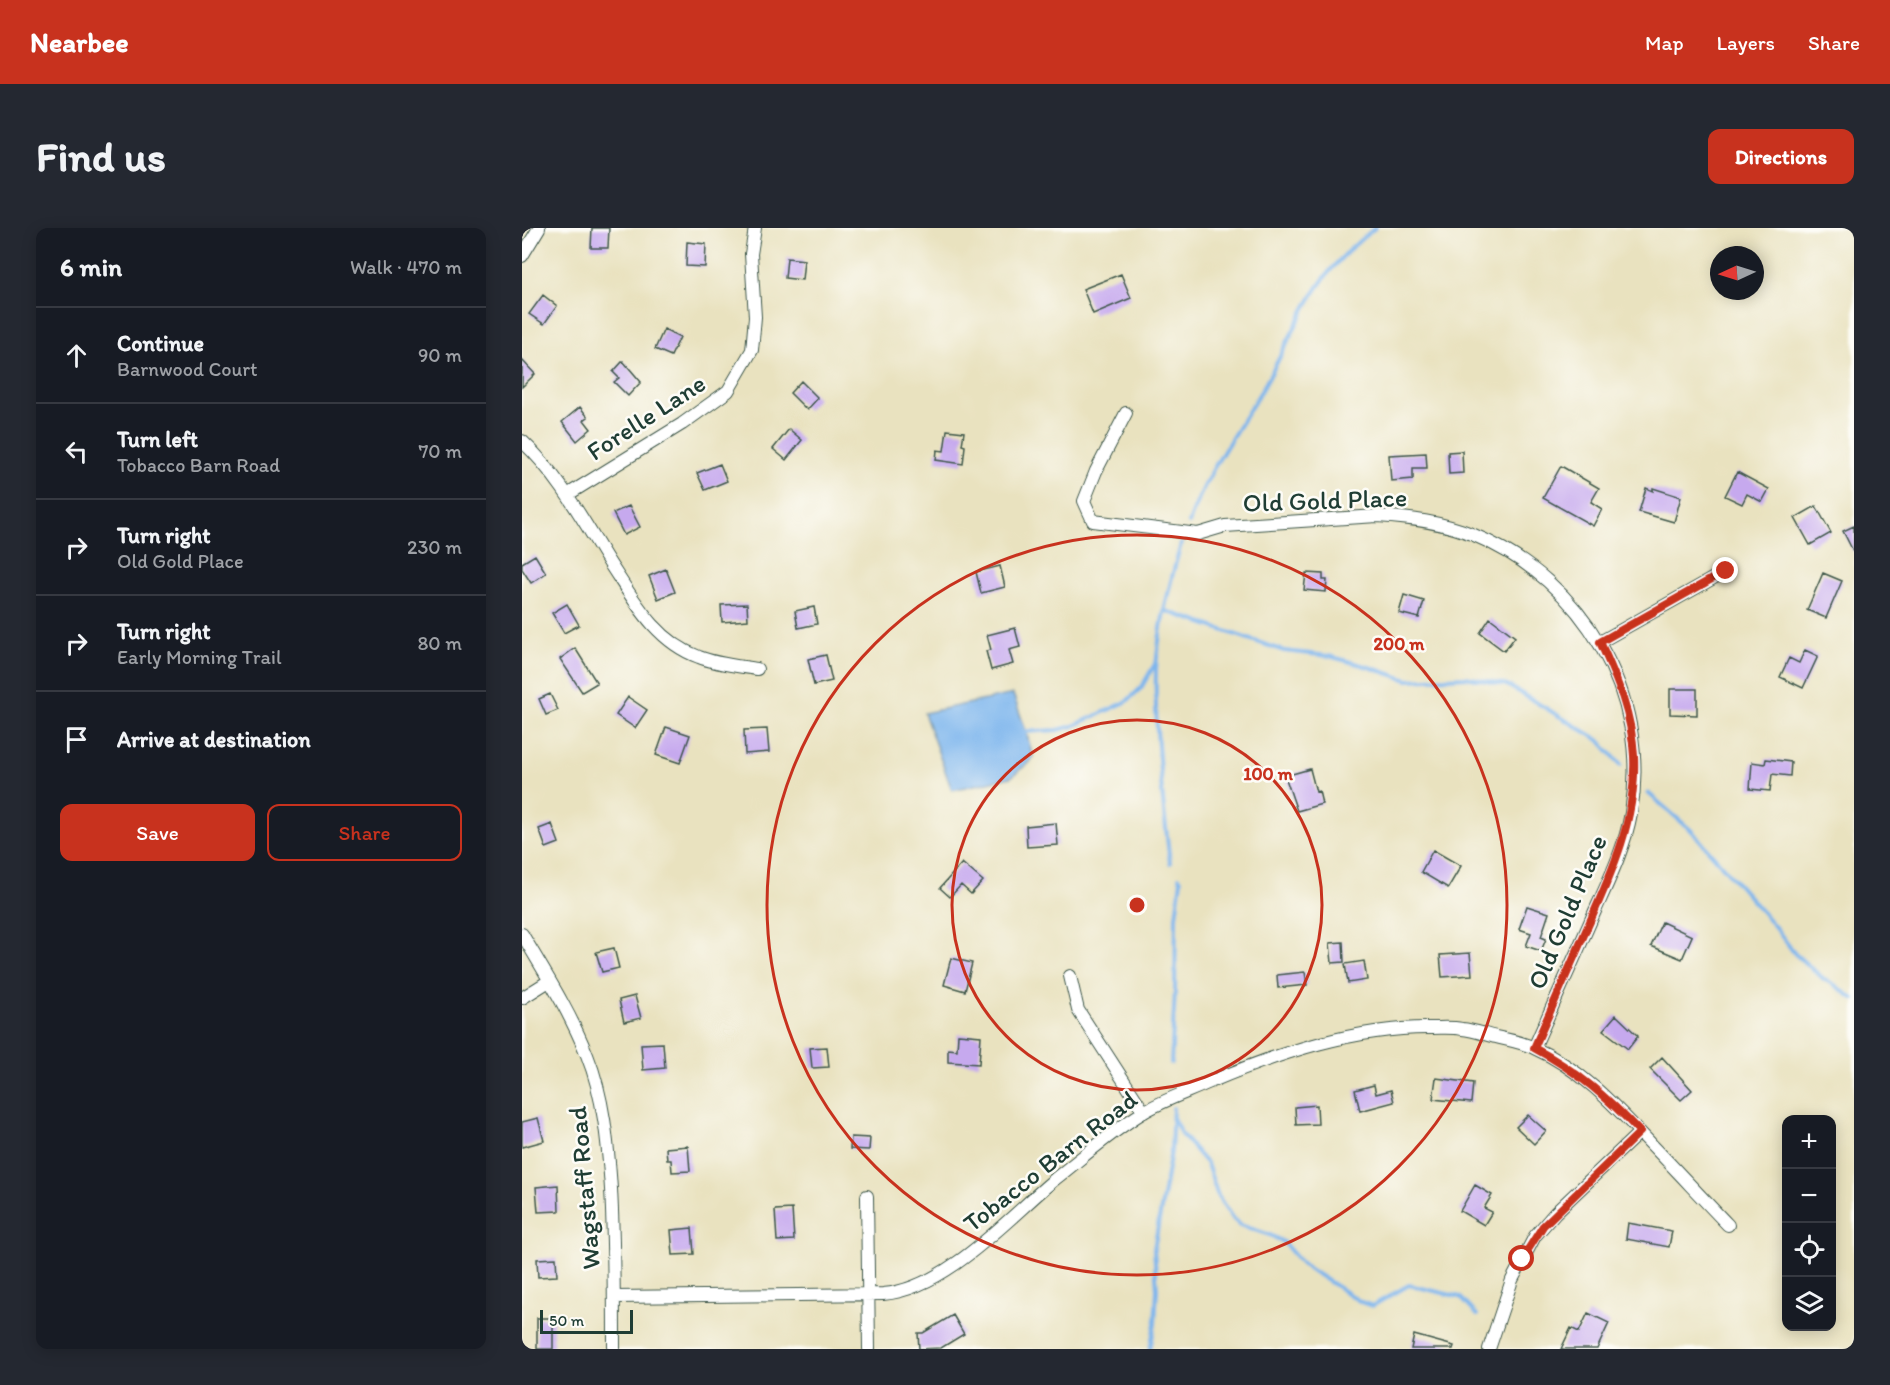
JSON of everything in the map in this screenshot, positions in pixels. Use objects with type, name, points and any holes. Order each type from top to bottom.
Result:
[{"type":"street","points":[[522,256],[526,241],[539,228]]},
{"type":"street","name":"Forelle Lane","points":[[567,495],[682,424],[728,391],[753,350],[755,317],[751,254],[755,228]]},
{"type":"street","name":"Old Gold Place","points":[[1126,413],[1096,471],[1084,501],[1093,521],[1198,534],[1225,526],[1377,516],[1434,523],[1483,539],[1536,571],[1567,599],[1600,642],[1626,705],[1631,730],[1634,764],[1630,814],[1611,875],[1534,1048]]},
{"type":"street","points":[[522,441],[536,454],[567,495],[642,613],[665,638],[698,657],[757,669]]},
{"type":"street","points":[[1600,642],[1726,571]]},
{"type":"street","name":"Wagstaff Road","points":[[522,934],[570,1019],[587,1055],[602,1111],[608,1145],[612,1205],[614,1349]]},
{"type":"street","points":[[1070,976],[1078,1010],[1144,1112]]},
{"type":"street","points":[[522,998],[549,981]]},
{"type":"street","name":"Tobacco Barn Road","points":[[614,1297],[898,1292],[928,1281],[946,1270],[1107,1138],[1144,1112],[1220,1078],[1284,1054],[1356,1035],[1408,1028],[1460,1028],[1514,1041],[1534,1048],[1561,1063],[1591,1084],[1728,1225]]},
{"type":"street","points":[[1489,1349],[1512,1280],[1535,1236],[1555,1213],[1640,1132]]},
{"type":"street","points":[[867,1196],[869,1349]]},
{"type":"water","points":[[1013,694],[1033,757],[1031,761],[1011,777],[952,790],[924,713]]},
{"type":"building","points":[[592,228],[609,228],[608,248],[591,248]]},
{"type":"building","points":[[687,242],[706,244],[705,267],[686,266]]},
{"type":"building","points":[[787,258],[804,260],[802,280],[785,278]]},
{"type":"building","points":[[1121,274],[1131,298],[1093,314],[1083,289]]},
{"type":"building","points":[[543,295],[557,306],[544,324],[529,314]]},
{"type":"building","points":[[664,329],[680,337],[671,356],[655,349]]},
{"type":"building","points":[[522,360],[535,374],[522,387]]},
{"type":"building","points":[[623,361],[641,382],[628,396],[614,382],[619,378],[613,372]]},
{"type":"building","points":[[801,381],[818,398],[807,410],[790,393]]},
{"type":"building","points":[[580,407],[588,417],[584,420],[591,429],[577,441],[562,422]]},
{"type":"building","points":[[789,429],[802,440],[786,460],[773,449]]},
{"type":"building","points":[[947,430],[964,432],[963,464],[936,460],[937,450],[944,451]]},
{"type":"building","points":[[1462,451],[1463,473],[1449,474],[1448,452]]},
{"type":"building","points":[[1426,453],[1427,468],[1413,468],[1413,479],[1391,481],[1389,455]]},
{"type":"building","points":[[720,464],[727,481],[705,490],[697,473]]},
{"type":"building","points":[[1561,466],[1599,488],[1591,502],[1602,509],[1593,526],[1543,498]]},
{"type":"building","points":[[1737,472],[1769,489],[1762,502],[1747,494],[1742,504],[1725,496]]},
{"type":"building","points":[[1646,488],[1681,497],[1674,522],[1639,512]]},
{"type":"building","points":[[629,506],[640,527],[624,535],[613,513]]},
{"type":"building","points":[[1816,506],[1831,533],[1810,545],[1795,518]]},
{"type":"building","points":[[1854,526],[1854,553],[1843,531]]},
{"type":"building","points":[[535,555],[546,573],[531,583],[522,569],[522,563]]},
{"type":"building","points":[[1000,566],[1005,587],[981,593],[976,572]]},
{"type":"building","points":[[666,569],[675,592],[658,599],[649,576]]},
{"type":"building","points":[[1306,573],[1323,574],[1323,580],[1327,580],[1326,592],[1304,590]]},
{"type":"building","points":[[1823,573],[1842,581],[1826,618],[1807,610]]},
{"type":"building","points":[[1404,595],[1424,601],[1419,618],[1399,613]]},
{"type":"building","points":[[567,604],[579,625],[564,633],[552,613]]},
{"type":"building","points":[[747,604],[748,620],[722,622],[721,605]]},
{"type":"building","points":[[814,607],[817,624],[798,628],[795,611]]},
{"type":"building","points":[[1490,618],[1515,637],[1504,651],[1480,633]]},
{"type":"building","points":[[1015,628],[1020,647],[1009,650],[1013,664],[991,670],[986,651],[991,650],[987,635]]},
{"type":"building","points":[[575,648],[597,683],[582,692],[560,659]]},
{"type":"building","points":[[1805,650],[1818,656],[1803,688],[1780,677],[1789,658],[1799,663]]},
{"type":"building","points":[[826,655],[832,681],[814,685],[808,659]]},
{"type":"building","points":[[1670,689],[1697,689],[1697,715],[1670,714]]},
{"type":"building","points":[[550,694],[558,710],[546,715],[539,699]]},
{"type":"building","points":[[628,697],[647,710],[635,728],[616,715]]},
{"type":"building","points":[[666,727],[690,735],[680,763],[656,755]]},
{"type":"building","points":[[767,729],[769,752],[745,754],[744,730]]},
{"type":"building","points":[[1766,759],[1791,762],[1790,776],[1772,774],[1770,791],[1750,789],[1752,762],[1765,764]]},
{"type":"building","points":[[1310,769],[1322,804],[1297,811],[1285,776]]},
{"type":"building","points":[[1056,823],[1058,845],[1027,847],[1026,826]]},
{"type":"building","points":[[552,824],[559,843],[546,848],[539,829]]},
{"type":"building","points":[[1433,850],[1461,866],[1448,888],[1421,872]]},
{"type":"building","points":[[962,863],[983,881],[971,894],[961,885],[950,897],[940,888]]},
{"type":"building","points":[[1527,906],[1549,913],[1541,937],[1546,939],[1541,951],[1526,946],[1531,933],[1519,929]]},
{"type":"building","points":[[1662,922],[1692,936],[1682,959],[1651,946]]},
{"type":"building","points":[[1343,942],[1344,962],[1332,963],[1330,943]]},
{"type":"building","points":[[614,948],[619,968],[602,972],[596,952]]},
{"type":"building","points":[[1470,953],[1472,975],[1442,977],[1440,955]]},
{"type":"building","points":[[951,958],[972,963],[965,991],[944,985]]},
{"type":"building","points":[[1364,961],[1367,980],[1348,983],[1345,964]]},
{"type":"building","points":[[1305,972],[1307,985],[1278,988],[1277,975]]},
{"type":"building","points":[[635,996],[641,1018],[624,1022],[619,1000]]},
{"type":"building","points":[[1616,1015],[1638,1036],[1628,1049],[1603,1030]]},
{"type":"building","points":[[958,1034],[981,1036],[979,1064],[948,1062],[948,1049],[957,1050]]},
{"type":"building","points":[[663,1043],[665,1068],[643,1070],[641,1044]]},
{"type":"building","points":[[827,1047],[829,1067],[812,1068],[810,1048]]},
{"type":"building","points":[[1662,1057],[1692,1090],[1681,1100],[1650,1069]]},
{"type":"building","points":[[1436,1078],[1473,1083],[1471,1103],[1433,1099]]},
{"type":"building","points":[[1374,1085],[1376,1094],[1391,1090],[1394,1102],[1360,1111],[1355,1090]]},
{"type":"building","points":[[1317,1105],[1318,1124],[1296,1125],[1295,1107]]},
{"type":"building","points":[[1528,1115],[1546,1131],[1534,1144],[1516,1127]]},
{"type":"building","points":[[538,1118],[544,1141],[522,1147],[522,1122]]},
{"type":"building","points":[[851,1137],[870,1138],[869,1150],[850,1149]]},
{"type":"building","points":[[688,1146],[690,1171],[672,1172],[671,1160],[667,1160],[666,1148]]},
{"type":"building","points":[[558,1185],[559,1211],[538,1212],[536,1187]]},
{"type":"building","points":[[1475,1185],[1492,1195],[1484,1208],[1492,1212],[1484,1225],[1460,1211]]},
{"type":"building","points":[[792,1209],[794,1240],[777,1241],[775,1210]]},
{"type":"building","points":[[1628,1223],[1672,1231],[1669,1247],[1626,1239]]},
{"type":"building","points":[[692,1228],[694,1254],[673,1255],[671,1230]]},
{"type":"building","points":[[556,1258],[557,1276],[538,1277],[537,1259]]},
{"type":"building","points":[[1588,1313],[1609,1323],[1597,1349],[1561,1349],[1571,1328],[1579,1332]]},
{"type":"building","points":[[953,1315],[964,1334],[941,1348],[919,1349],[918,1333],[923,1333]]},
{"type":"building","points":[[537,1318],[553,1318],[553,1349],[537,1349]]},
{"type":"building","points":[[1414,1335],[1454,1346],[1453,1349],[1411,1349]]},
{"type":"waterway","points":[[1189,523],[1212,471],[1269,377],[1310,299],[1329,272],[1375,228]]},
{"type":"waterway","points":[[1170,863],[1158,742],[1156,670],[1165,607],[1181,544]]},
{"type":"waterway","points":[[1166,611],[1284,651],[1329,656],[1408,680],[1466,677],[1507,685],[1599,740],[1621,765]]},
{"type":"waterway","points":[[1022,732],[1058,730],[1073,726],[1126,702],[1141,688],[1156,662]]},
{"type":"waterway","points":[[1648,793],[1692,831],[1775,927],[1795,954],[1825,980],[1854,999]]},
{"type":"waterway","points":[[1171,1063],[1176,916],[1181,880],[1179,877]]},
{"type":"waterway","points":[[1150,1349],[1155,1324],[1157,1289],[1154,1249],[1171,1151],[1173,1108]]},
{"type":"waterway","points":[[1173,1118],[1182,1135],[1207,1164],[1218,1196],[1233,1219],[1240,1225],[1283,1242],[1303,1265],[1361,1302],[1372,1306],[1409,1285],[1460,1297],[1477,1315]]},
{"type":"route","points":[[1522,1259],[1535,1236],[1555,1213],[1640,1132],[1591,1084],[1534,1048],[1611,875],[1630,814],[1634,782],[1631,730],[1626,705],[1600,642],[1726,571]]}]
